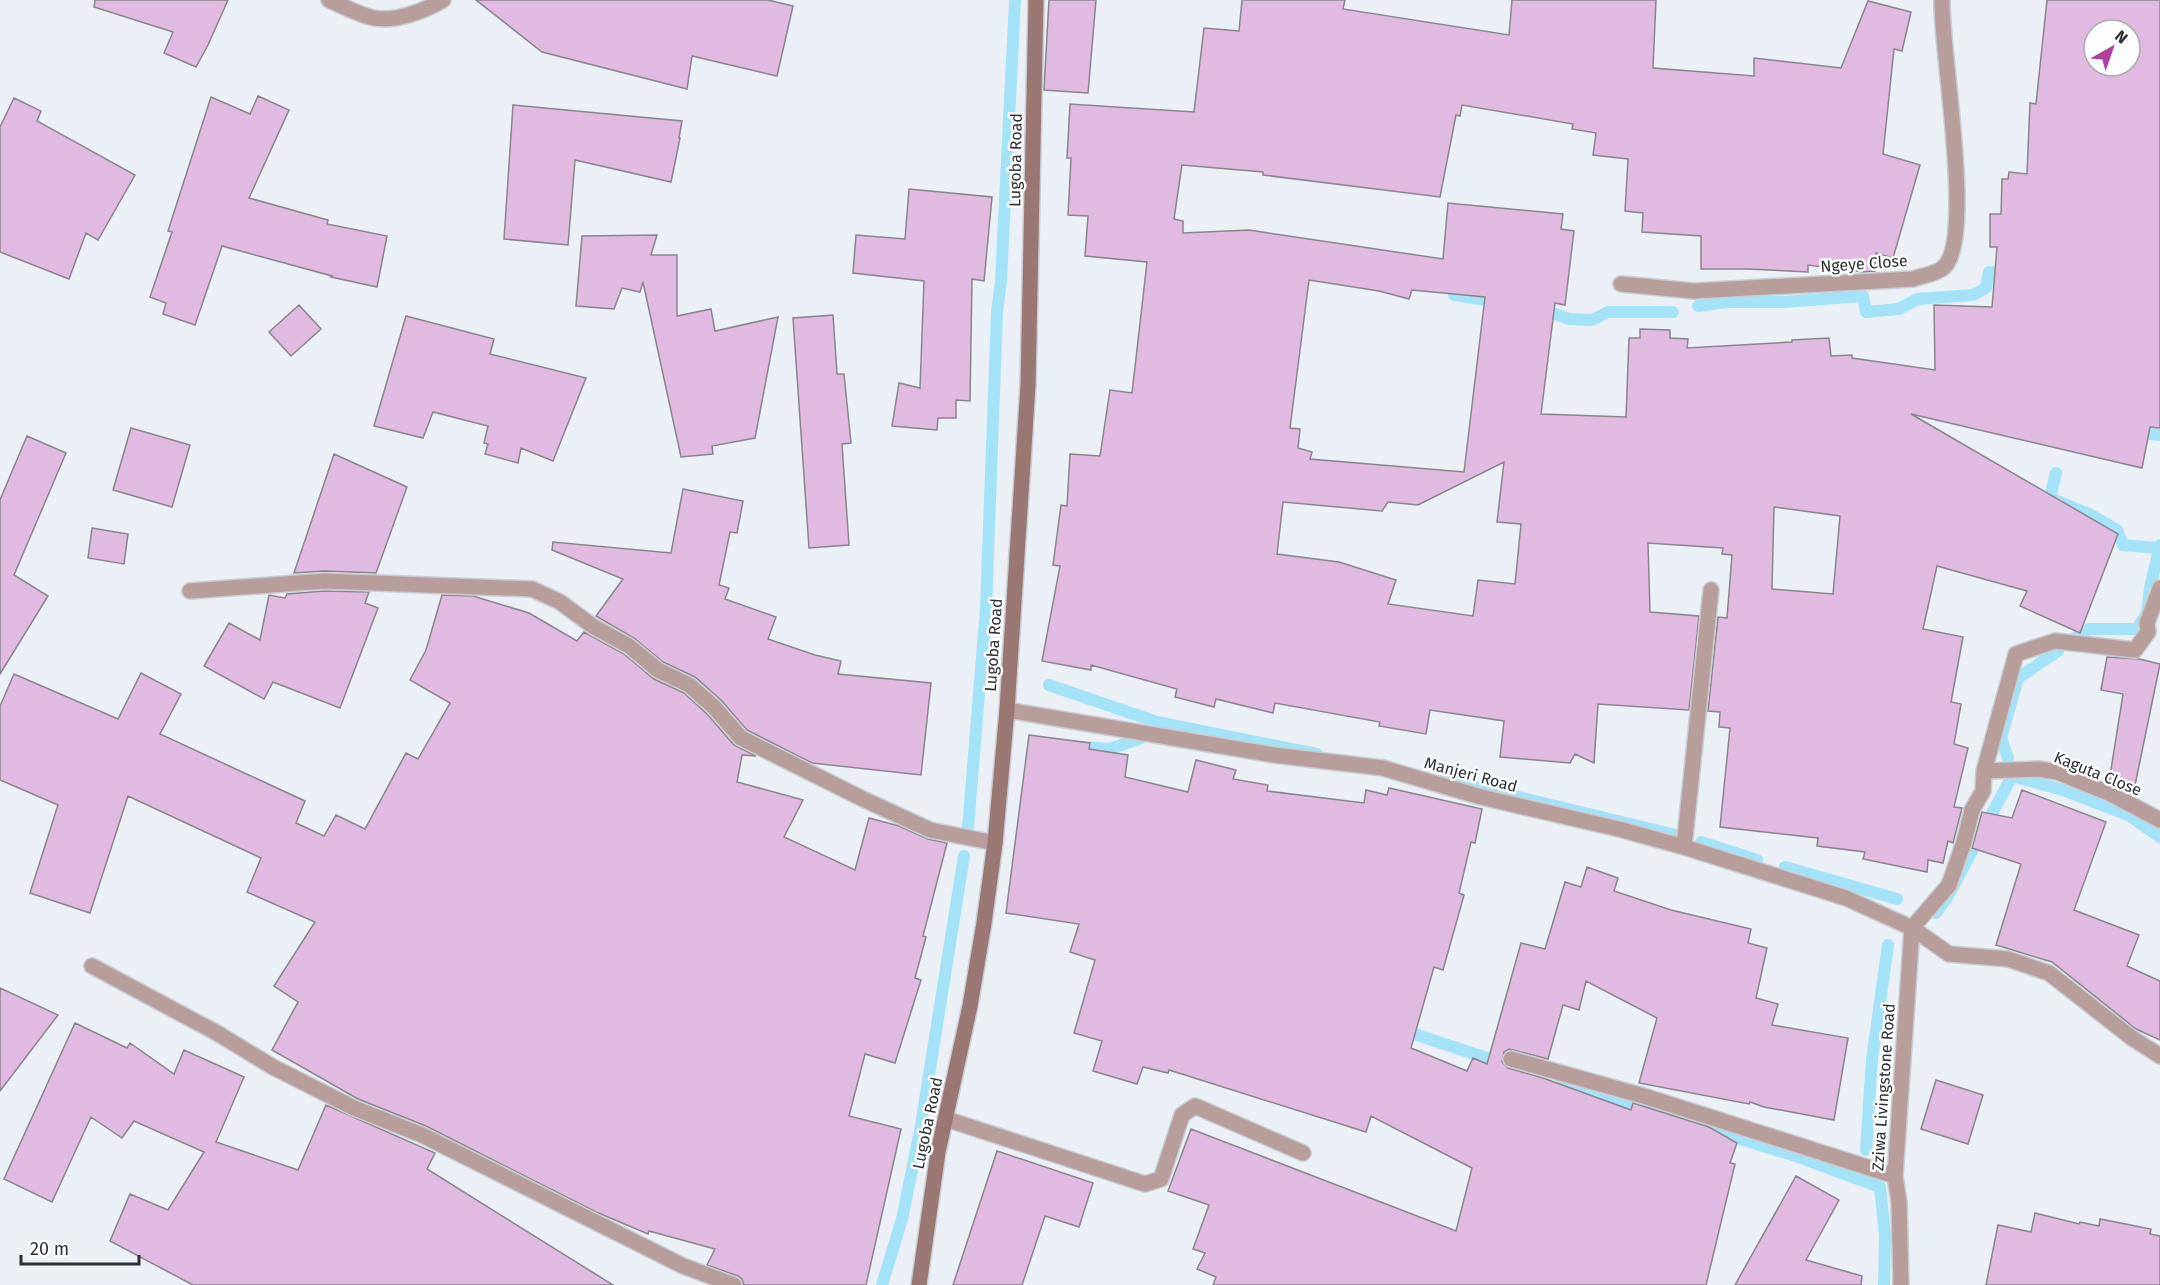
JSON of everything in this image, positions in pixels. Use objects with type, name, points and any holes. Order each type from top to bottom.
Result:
[{"type":"street","points":[[329,0],[375,18],[410,14],[443,0]]},
{"type":"street","name":"Lugoba Road","points":[[919,1285],[938,1152],[970,1006],[994,843],[1007,710],[1028,385],[1036,0]]},
{"type":"street","name":"Ngeye Close","points":[[1621,284],[1694,291],[1913,279],[1943,269],[1952,256],[1957,231],[1952,105],[1942,0]]},
{"type":"street","points":[[190,591],[324,581],[532,589],[560,602],[594,627],[629,646],[658,670],[689,685],[714,707],[741,738],[862,799],[930,830],[994,843]]},
{"type":"street","points":[[1912,927],[1948,885],[1964,842],[1972,810],[1983,791],[1984,771],[2016,654],[2055,641],[2135,650],[2148,632],[2147,623],[2160,588]]},
{"type":"street","points":[[1684,847],[1711,590]]},
{"type":"street","name":"Manjeri Road","points":[[1007,710],[1274,755],[1383,768],[1481,797],[1619,829],[1684,847],[1846,898],[1912,927],[1949,954],[2008,959],[2049,973],[2132,1038],[2160,1056]]},
{"type":"street","name":"Kaguta Close","points":[[1984,771],[2039,769],[2057,772],[2111,794],[2160,820]]},
{"type":"street","name":"Zziwa Livingstone Road","points":[[1900,1285],[1899,1202],[1895,1176],[1912,927]]},
{"type":"street","points":[[92,966],[217,1033],[273,1067],[354,1108],[422,1136],[683,1266],[735,1285]]},
{"type":"street","points":[[1510,1059],[1647,1097],[1895,1176]]},
{"type":"street","points":[[946,1119],[1145,1184],[1161,1179],[1182,1114],[1195,1106],[1303,1153]]},
{"type":"building","points":[[95,0],[228,0],[196,67],[164,53],[173,32],[94,7]]},
{"type":"building","points":[[476,0],[768,0],[793,6],[777,76],[692,56],[687,89],[542,52]]},
{"type":"building","points":[[1049,0],[1096,0],[1088,93],[1044,90]]},
{"type":"building","points":[[1242,0],[1345,0],[1343,9],[1509,35],[1512,0],[1656,0],[1653,68],[1754,76],[1754,58],[1841,68],[1868,1],[1911,12],[1902,51],[1894,49],[1883,154],[1920,165],[1893,258],[1876,253],[1875,271],[1864,272],[1808,265],[1808,272],[1701,269],[1701,236],[1642,232],[1643,213],[1625,211],[1628,159],[1593,155],[1596,133],[1572,129],[1573,124],[1462,105],[1460,116],[1456,115],[1440,197],[1263,175],[1263,172],[1182,165],[1174,219],[1183,221],[1183,233],[1249,230],[1443,259],[1448,203],[1563,214],[1561,229],[1574,231],[1565,305],[1555,303],[1541,414],[1626,417],[1629,338],[1640,338],[1640,329],[1670,330],[1670,338],[1688,339],[1687,348],[1829,338],[1831,356],[1852,355],[1852,358],[1935,370],[1934,305],[1992,307],[1997,247],[1990,247],[1990,214],[2001,214],[2002,179],[2008,179],[2009,172],[2027,174],[2030,103],[2036,104],[2047,0],[2160,0],[2160,428],[2150,427],[2142,468],[1911,414],[2118,534],[2080,633],[2020,606],[2027,591],[1937,566],[1923,629],[1963,637],[1951,702],[1961,704],[1954,744],[1968,748],[1954,807],[1962,808],[1953,843],[1948,841],[1943,863],[1928,860],[1927,872],[1863,859],[1865,852],[1817,846],[1818,838],[1720,827],[1730,728],[1719,727],[1720,712],[1708,711],[1718,617],[1727,618],[1732,555],[1722,554],[1723,548],[1648,543],[1650,612],[1699,616],[1689,710],[1598,704],[1594,763],[1575,754],[1570,763],[1500,757],[1504,721],[1430,710],[1426,734],[1379,726],[1380,722],[1275,703],[1273,713],[1216,699],[1214,707],[1175,697],[1177,689],[1091,665],[1091,670],[1042,661],[1060,566],[1053,565],[1061,505],[1067,506],[1070,454],[1100,456],[1110,390],[1132,393],[1147,262],[1085,256],[1088,216],[1068,215],[1071,158],[1067,158],[1070,104],[1194,112],[1204,28],[1239,31]],"holes":[[[1309,280],[1379,291],[1409,299],[1412,290],[1485,297],[1464,472],[1310,459],[1312,452],[1298,448],[1300,429],[1290,428]],[[1504,462],[1497,522],[1521,524],[1515,584],[1478,580],[1473,616],[1388,604],[1396,580],[1339,562],[1277,554],[1283,502],[1382,511],[1388,502],[1418,505]],[[1774,507],[1840,516],[1833,594],[1772,589]]]},
{"type":"building","points":[[258,96],[289,110],[249,198],[328,220],[327,224],[387,236],[377,287],[331,277],[222,246],[195,325],[163,314],[166,303],[150,297],[172,232],[168,231],[211,97],[250,114]]},
{"type":"building","points":[[14,98],[41,111],[37,121],[135,175],[98,240],[86,233],[69,279],[0,252],[0,127]]},
{"type":"building","points":[[513,105],[682,121],[671,182],[575,160],[568,245],[504,239]]},
{"type":"building","points":[[909,189],[992,197],[984,281],[972,279],[970,401],[956,400],[956,418],[938,418],[937,430],[892,426],[899,383],[920,388],[924,281],[853,273],[856,235],[905,239]]},
{"type":"building","points":[[657,235],[651,255],[677,255],[677,316],[711,309],[715,331],[778,317],[755,438],[712,446],[713,454],[681,457],[643,282],[640,292],[622,288],[614,309],[576,306],[582,236]]},
{"type":"building","points":[[299,305],[321,329],[291,356],[269,332]]},
{"type":"building","points":[[833,315],[837,374],[844,374],[851,443],[842,444],[849,545],[809,548],[793,318]]},
{"type":"building","points":[[406,316],[494,339],[490,354],[586,378],[553,461],[521,448],[518,463],[485,454],[488,444],[484,443],[488,426],[433,412],[423,438],[374,426]]},
{"type":"building","points":[[131,428],[190,445],[172,507],[113,490]]},
{"type":"building","points":[[27,436],[66,453],[14,575],[48,596],[0,674],[0,500]]},
{"type":"building","points":[[334,454],[407,487],[376,573],[324,571],[294,573]]},
{"type":"building","points":[[683,489],[743,501],[737,533],[730,532],[719,585],[729,588],[725,599],[776,617],[768,639],[841,661],[838,674],[931,683],[921,775],[812,763],[747,730],[721,700],[695,677],[663,662],[634,638],[596,616],[623,579],[552,550],[553,542],[671,553]]},
{"type":"building","points":[[92,528],[128,534],[124,564],[88,558]]},
{"type":"building","points":[[324,591],[369,592],[365,603],[378,608],[340,708],[273,682],[264,699],[204,666],[229,623],[260,640],[269,595],[285,598],[287,594]]},
{"type":"building","points":[[442,595],[473,596],[529,613],[577,641],[584,632],[624,654],[654,679],[684,693],[707,714],[734,745],[756,756],[742,755],[737,782],[803,800],[784,837],[855,870],[869,818],[899,826],[928,839],[947,843],[923,936],[926,937],[915,978],[921,980],[895,1063],[865,1054],[849,1116],[901,1129],[866,1285],[744,1285],[738,1276],[707,1265],[715,1249],[649,1231],[648,1234],[596,1212],[426,1126],[358,1099],[272,1050],[298,1002],[274,986],[315,922],[247,892],[261,858],[128,796],[90,913],[30,893],[58,805],[0,780],[0,706],[14,674],[118,719],[141,673],[181,694],[160,734],[305,801],[296,823],[324,836],[336,815],[365,829],[406,753],[418,759],[450,703],[410,680],[426,650]]},
{"type":"building","points":[[2107,657],[2139,659],[2160,664],[2133,795],[2109,782],[2123,694],[2101,690]]},
{"type":"building","points":[[1029,735],[1090,743],[1089,749],[1128,755],[1125,777],[1188,792],[1196,760],[1236,770],[1233,779],[1268,785],[1267,791],[1364,803],[1366,790],[1387,795],[1389,788],[1482,809],[1475,843],[1471,842],[1459,893],[1464,895],[1443,970],[1434,967],[1411,1048],[1467,1071],[1473,1058],[1487,1064],[1521,943],[1545,949],[1565,882],[1581,887],[1587,867],[1618,878],[1614,891],[1671,910],[1751,929],[1748,943],[1767,948],[1756,998],[1778,1004],[1772,1025],[1848,1038],[1834,1120],[1764,1107],[1750,1102],[1749,1104],[1639,1083],[1657,1018],[1586,981],[1579,1010],[1563,1005],[1548,1059],[1509,1049],[1504,1052],[1502,1062],[1508,1068],[1543,1078],[1631,1110],[1633,1103],[1709,1127],[1737,1143],[1730,1163],[1735,1164],[1706,1285],[1213,1285],[1216,1277],[1197,1269],[1205,1253],[1193,1249],[1209,1205],[1168,1191],[1191,1129],[1456,1231],[1472,1168],[1371,1116],[1366,1132],[1169,1070],[1168,1073],[1143,1067],[1137,1084],[1093,1071],[1102,1041],[1074,1033],[1095,960],[1070,952],[1079,924],[1006,913]]},
{"type":"building","points":[[2022,790],[2106,822],[2074,910],[2139,935],[2127,966],[2160,981],[2160,1040],[2136,1029],[2052,962],[1996,945],[2021,864],[1972,848],[1982,812],[2012,818]]},
{"type":"building","points":[[0,988],[58,1015],[0,1091]]},
{"type":"building","points":[[75,1023],[127,1048],[130,1043],[174,1074],[184,1050],[244,1077],[216,1142],[298,1170],[326,1105],[435,1153],[427,1169],[613,1285],[193,1285],[110,1241],[130,1194],[168,1210],[204,1152],[134,1121],[122,1138],[91,1117],[52,1202],[4,1179]]},
{"type":"building","points":[[1936,1080],[1983,1095],[1968,1144],[1921,1129]]},
{"type":"building","points":[[997,1151],[1093,1183],[1079,1227],[1045,1216],[1022,1285],[953,1285]]},
{"type":"building","points":[[1796,1176],[1839,1200],[1806,1260],[1862,1276],[1861,1285],[1735,1285]]},
{"type":"building","points":[[2035,1213],[2079,1224],[2080,1222],[2099,1226],[2100,1219],[2151,1229],[2150,1234],[2160,1236],[2160,1285],[1986,1285],[1998,1225],[2031,1232]]},
{"type":"waterway","points":[[968,828],[986,608],[997,312],[1001,281],[1015,0]]},
{"type":"waterway","points":[[1698,306],[1726,302],[1784,302],[1863,296],[1866,312],[1899,309],[1917,299],[1973,295],[1986,288],[1989,272],[2009,274]]},
{"type":"waterway","points":[[1454,295],[1501,302]]},
{"type":"waterway","points":[[1538,308],[1569,319],[1592,320],[1608,312],[1673,312]]},
{"type":"waterway","points":[[2134,432],[2160,435]]},
{"type":"waterway","points":[[2056,473],[2050,498],[2091,515],[2117,530],[2123,545],[2158,548]]},
{"type":"waterway","points":[[2073,639],[2089,629],[2137,629],[2147,613],[2160,545]]},
{"type":"waterway","points":[[2008,758],[2001,738],[2018,678],[2058,651]]},
{"type":"waterway","points":[[1049,685],[1157,722],[1317,754]]},
{"type":"waterway","points":[[1082,747],[1110,749],[1141,738]]},
{"type":"waterway","points":[[1936,913],[1947,898],[2012,776],[2063,790],[2130,816],[2160,837]]},
{"type":"waterway","points":[[1443,779],[1676,835]]},
{"type":"waterway","points":[[1701,842],[1757,860]]},
{"type":"waterway","points":[[882,1285],[902,1219],[920,1131],[964,856]]},
{"type":"waterway","points":[[1785,867],[1897,899]]},
{"type":"waterway","points":[[1866,1150],[1872,1059],[1888,945]]},
{"type":"waterway","points":[[1402,1030],[1502,1063]]},
{"type":"waterway","points":[[1562,1081],[1674,1117]]},
{"type":"waterway","points":[[1701,1127],[1796,1156],[1880,1187],[1885,1235],[1884,1285]]}]
